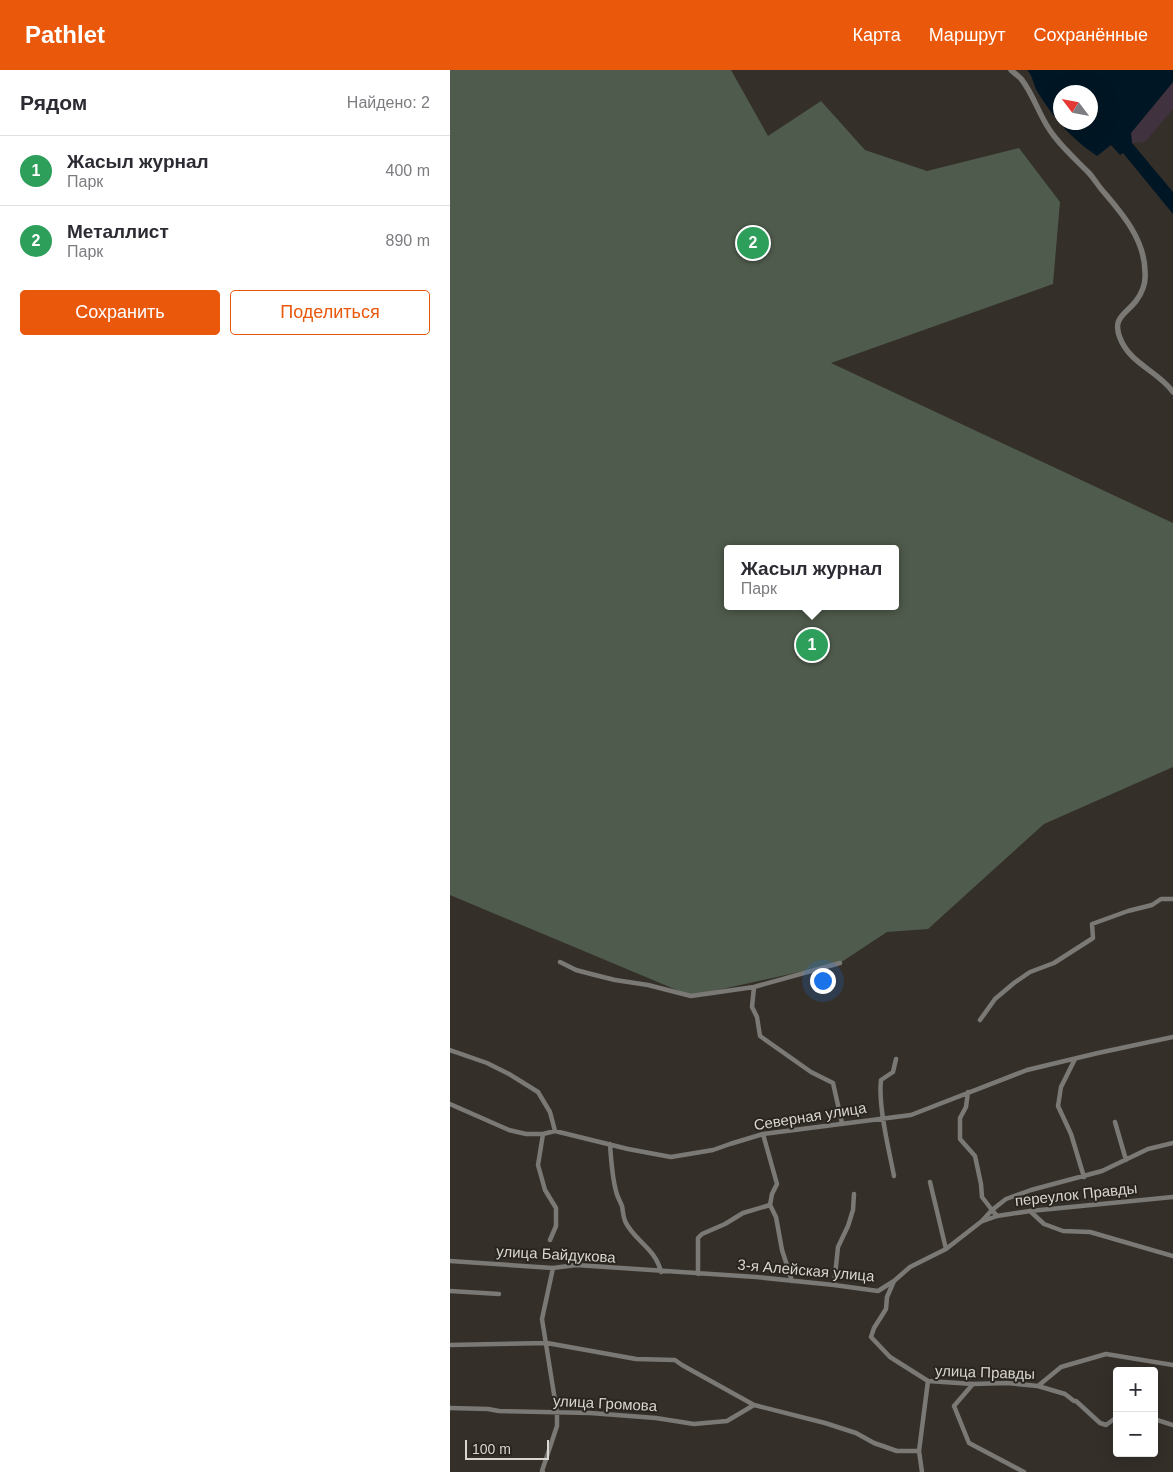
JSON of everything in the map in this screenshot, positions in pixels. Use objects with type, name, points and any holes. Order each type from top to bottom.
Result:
[{"type":"street","points":[[1010,70],[1021,78],[1053,135],[1126,217],[1144,259],[1146,274],[1143,290],[1137,300],[1117,322],[1120,339],[1127,352],[1139,364],[1165,383],[1173,392]]},
{"type":"street","points":[[980,1020],[995,1000],[1014,983],[1030,972],[1054,963],[1092,938],[1092,924],[1128,911],[1152,905],[1161,899],[1173,898]]},
{"type":"street","points":[[560,962],[576,970],[591,974],[648,985],[691,996],[754,987],[840,963]]},
{"type":"street","points":[[754,987],[752,1007],[757,1017],[760,1036],[811,1072],[833,1083],[842,1123]]},
{"type":"street","name":"Северная улица","points":[[450,1104],[509,1130],[526,1134],[543,1134],[556,1131],[628,1149],[670,1157],[713,1150],[763,1134],[912,1115],[1027,1070],[1098,1052],[1173,1038]]},
{"type":"street","points":[[450,1050],[509,1074],[538,1092],[550,1112],[556,1131]]},
{"type":"street","points":[[1075,1058],[1061,1087],[1058,1106],[1071,1134],[1084,1176]]},
{"type":"street","points":[[894,1176],[880,1088],[881,1080],[894,1072],[896,1059]]},
{"type":"street","points":[[968,1092],[966,1107],[960,1118],[960,1139],[975,1156],[982,1197],[997,1216]]},
{"type":"street","points":[[1115,1122],[1126,1160]]},
{"type":"street","points":[[543,1134],[538,1165],[545,1190],[556,1208],[556,1226],[550,1240]]},
{"type":"street","points":[[763,1134],[777,1184],[772,1194],[770,1206],[776,1217],[782,1250],[792,1281]]},
{"type":"street","points":[[894,1281],[910,1267],[946,1249],[1006,1200],[1031,1190],[1102,1171],[1148,1149],[1173,1143]]},
{"type":"street","points":[[610,1144],[616,1191],[624,1220],[631,1231],[649,1249],[658,1262],[661,1272]]},
{"type":"street","points":[[930,1182],[946,1249]]},
{"type":"street","points":[[834,1285],[838,1247],[853,1210],[854,1194]]},
{"type":"street","name":"переулок Правды","points":[[982,1221],[997,1216],[1030,1211],[1173,1197]]},
{"type":"street","points":[[698,1274],[698,1238],[702,1234],[744,1213],[770,1206]]},
{"type":"street","points":[[1030,1211],[1044,1224],[1063,1231],[1090,1232],[1173,1256]]},
{"type":"street","name":"улица Байдукова","points":[[450,1261],[553,1268],[576,1265],[698,1274]]},
{"type":"street","points":[[543,1472],[557,1426],[557,1413],[542,1319],[553,1268]]},
{"type":"street","name":"3-я Алейская улица","points":[[698,1274],[756,1277],[834,1285],[878,1292],[894,1281]]},
{"type":"street","name":"3-я Алейская улица","points":[[894,1281],[887,1296],[886,1309],[874,1328],[871,1337],[890,1357],[928,1381]]},
{"type":"street","points":[[450,1291],[499,1294]]},
{"type":"street","points":[[450,1345],[547,1343],[636,1359],[675,1360],[754,1405],[825,1423],[856,1433],[874,1443],[897,1451],[919,1451]]},
{"type":"street","points":[[1038,1386],[1061,1367],[1106,1354],[1173,1365]]},
{"type":"street","name":"улица Правды","points":[[922,1472],[919,1451],[928,1381],[974,1384],[1007,1383],[1038,1386],[1065,1394],[1076,1401],[1100,1423],[1106,1425],[1113,1421]]},
{"type":"street","points":[[974,1384],[954,1406],[969,1443],[1024,1472]]},
{"type":"street","name":"улица Громова","points":[[450,1408],[557,1413],[590,1412],[656,1418],[694,1424],[727,1421],[754,1405]]},
{"type":"street","points":[[1158,1420],[1173,1425]]},
{"type":"shaded area","points":[[1173,82],[1173,109],[1145,142],[1132,143],[1131,133]]},
{"type":"green space","points":[[450,70],[731,70],[768,136],[821,101],[865,150],[927,171],[1019,148],[1060,202],[1053,284],[831,363],[1173,523],[1173,767],[1044,824],[928,929],[887,932],[840,963],[691,996],[450,895]]},
{"type":"water","points":[[1027,70],[1173,70],[1173,82],[1131,133],[1132,143],[1173,192],[1173,214],[1123,153],[1120,155],[1111,145],[1097,156],[1067,130],[1098,130],[1098,85],[1053,85],[1053,114],[1037,91],[1032,77]]},
{"type":"place","name":"Металлист","points":[[753,243]]},
{"type":"place","name":"Жасыл журнал","points":[[812,645]]}]
